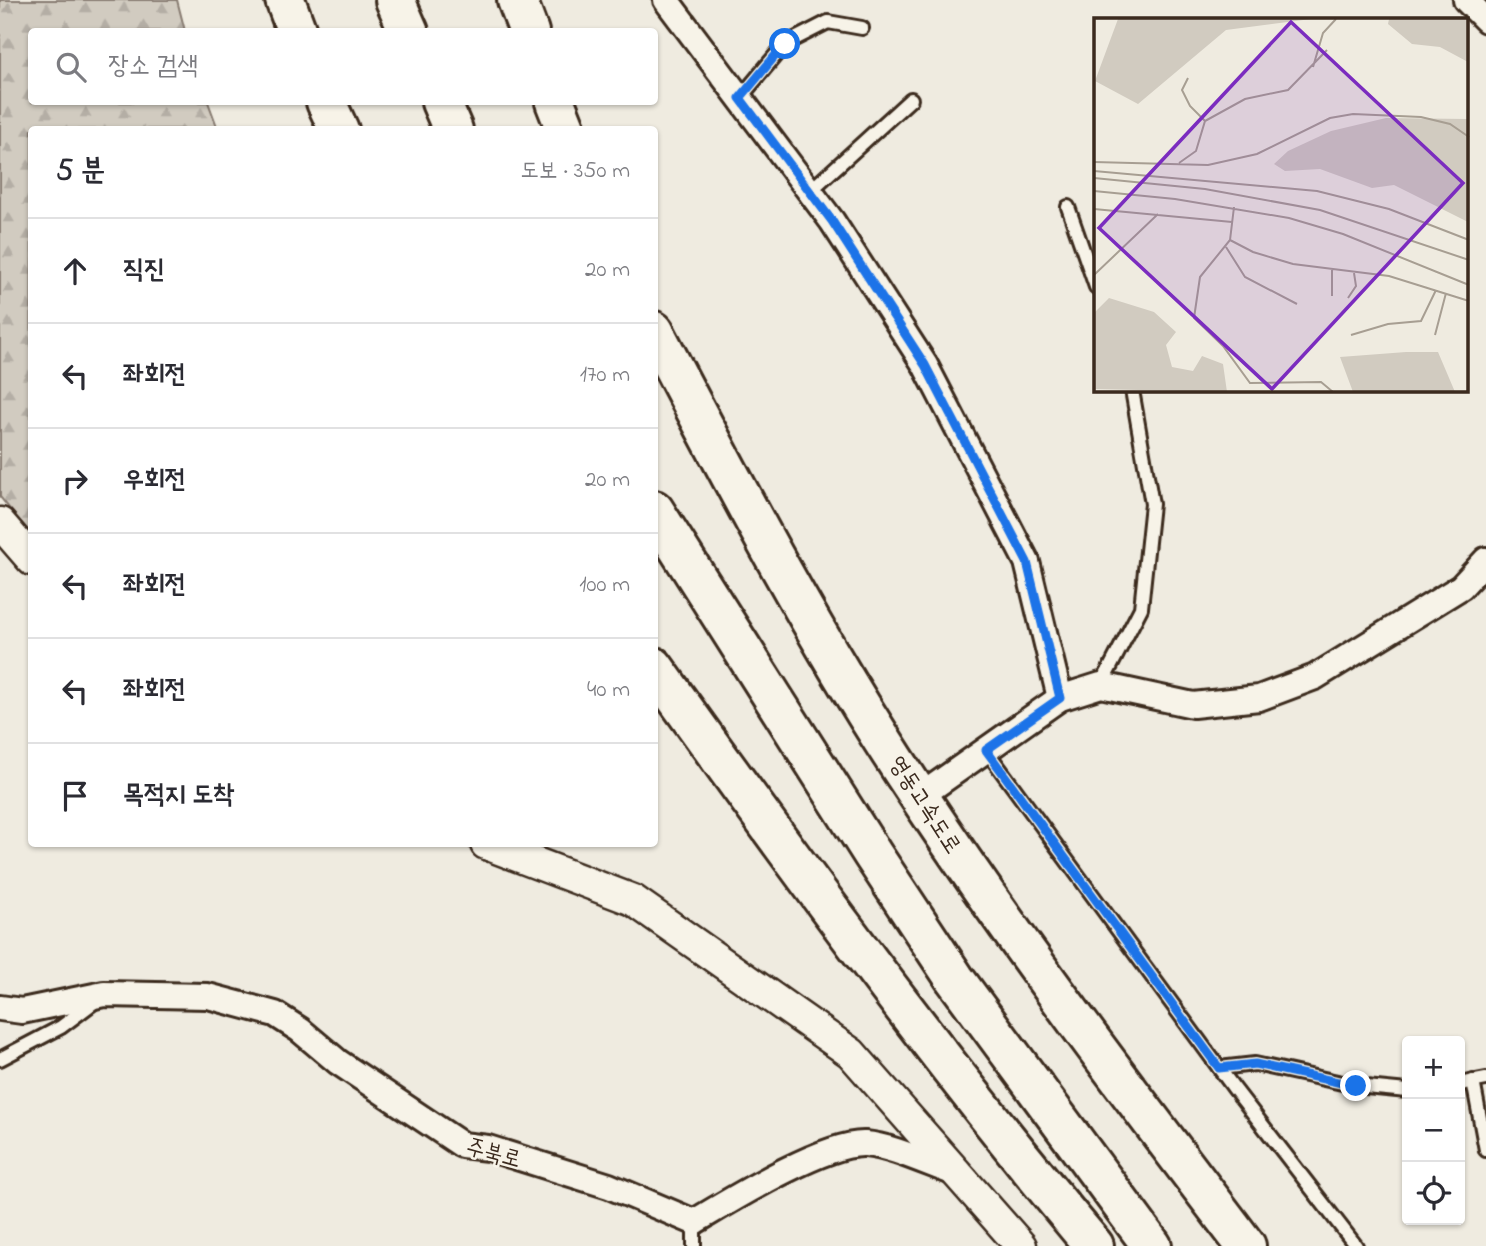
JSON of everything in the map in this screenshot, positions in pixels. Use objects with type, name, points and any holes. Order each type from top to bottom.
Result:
[{"type":"highway","points":[[285,0],[296,28]]},
{"type":"highway","points":[[395,0],[407,28]]},
{"type":"highway","points":[[517,0],[527,28]]},
{"type":"highway","points":[[327,105],[337,126]]},
{"type":"highway","points":[[441,105],[451,126]]},
{"type":"highway","points":[[556,105],[564,126]]},
{"type":"highway","name":"영동고속도로","points":[[658,339],[764,544],[919,797],[1102,1058],[1246,1246]]},
{"type":"highway","points":[[658,516],[955,979],[1152,1246]]},
{"type":"highway","points":[[658,673],[799,869],[1044,1187],[1094,1246]]},
{"type":"street","points":[[666,0],[810,191],[925,365],[1027,562],[1060,698]]},
{"type":"street","points":[[1466,0],[1486,20]]},
{"type":"street","points":[[0,523],[28,554]]},
{"type":"street","points":[[919,797],[1060,698],[1101,685],[1193,705],[1259,698],[1315,677],[1461,587],[1486,560]]},
{"type":"street","points":[[494,847],[633,900],[852,1053],[1021,1246]]},
{"type":"street","name":"주북로","points":[[0,1008],[22,1011],[104,994],[208,996],[275,1014],[300,1030],[338,1062],[462,1145],[488,1148],[609,1186],[694,1234],[765,1180],[843,1147],[866,1144],[958,1174]]},
{"type":"lane","points":[[740,98],[785,44],[828,22],[862,28]]},
{"type":"lane","points":[[810,191],[911,99]]},
{"type":"lane","points":[[1068,207],[1094,281]]},
{"type":"lane","points":[[1101,685],[1141,608],[1152,504],[1132,392]]},
{"type":"lane","points":[[986,750],[1219,1068],[1356,1246]]},
{"type":"lane","points":[[0,1059],[61,1027],[104,994]]},
{"type":"lane","points":[[1219,1068],[1255,1064],[1356,1086],[1402,1091]]},
{"type":"lane","points":[[1480,1080],[1486,1150]]},
{"type":"green space","points":[[0,0],[177,0],[184,28],[28,28],[28,105],[209,105],[217,126],[28,126],[28,531],[0,497]]},
{"type":"route","points":[[785,44],[740,98],[832,221],[925,365],[1027,562],[1060,698],[986,750],[1219,1068],[1255,1064],[1356,1086]]}]
